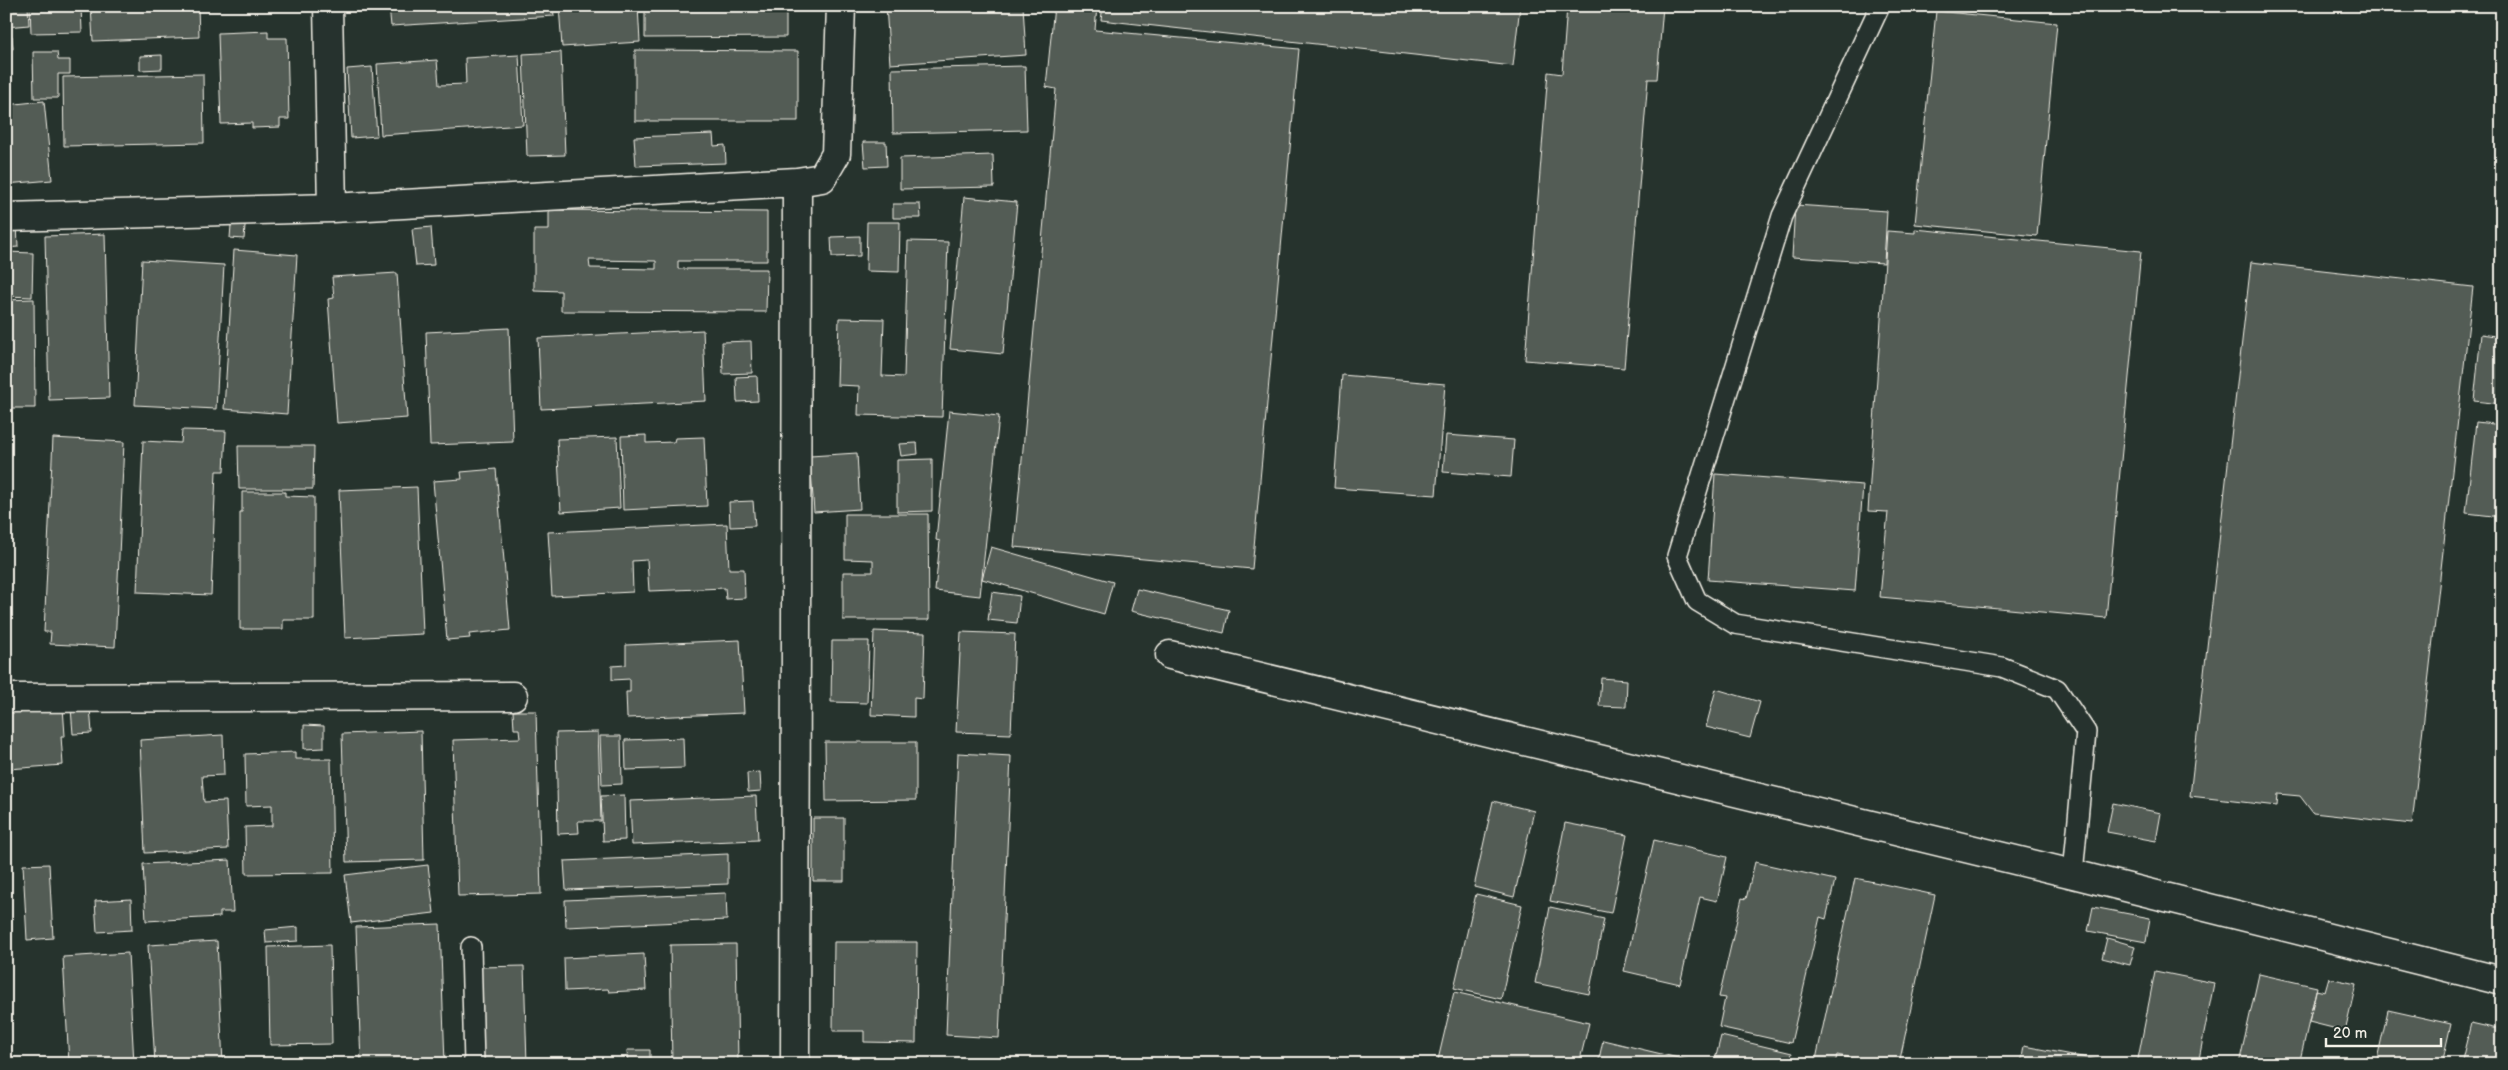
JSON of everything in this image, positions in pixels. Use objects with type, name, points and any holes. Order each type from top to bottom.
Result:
[{"type":"street","points":[[328,6],[332,208]]},
{"type":"street","points":[[6,217],[332,208],[797,182],[822,178],[836,154],[841,6]]},
{"type":"street","points":[[794,1064],[797,182]]},
{"type":"street","points":[[1170,655],[2073,874],[2502,981]]},
{"type":"street","points":[[6,698],[512,696]]},
{"type":"lane","points":[[1880,6],[1782,216],[1677,556],[1696,601],[1734,624],[2002,667],[2058,689],[2086,732],[2073,874]]},
{"type":"lane","points":[[470,948],[474,1064]]},
{"type":"building","points":[[6,6],[28,6],[29,25],[6,27]]},
{"type":"building","points":[[30,6],[81,6],[82,32],[31,33]]},
{"type":"building","points":[[91,6],[198,6],[199,37],[93,41]]},
{"type":"building","points":[[389,6],[553,6],[554,16],[391,26]]},
{"type":"building","points":[[559,6],[638,6],[640,42],[562,47]]},
{"type":"building","points":[[645,6],[786,6],[786,37],[645,38]]},
{"type":"building","points":[[886,6],[1023,6],[1026,55],[890,64]]},
{"type":"building","points":[[1054,6],[1097,6],[1095,30],[1299,49],[1252,569],[1014,547],[1056,89],[1046,87]]},
{"type":"building","points":[[1103,6],[1520,6],[1513,66],[1101,20]]},
{"type":"building","points":[[1567,6],[1663,6],[1657,79],[1648,79],[1624,368],[1525,360],[1548,72],[1562,74]]},
{"type":"building","points":[[1936,11],[2057,23],[2037,236],[1915,224]]},
{"type":"building","points":[[268,31],[268,38],[287,38],[289,119],[280,119],[280,127],[252,128],[252,123],[221,124],[218,33]]},
{"type":"building","points":[[6,36],[12,36],[13,49],[6,49]]},
{"type":"building","points":[[635,50],[798,51],[798,121],[635,121]]},
{"type":"building","points":[[33,52],[57,52],[58,60],[70,60],[70,74],[58,74],[58,98],[34,98]]},
{"type":"building","points":[[561,52],[565,155],[527,156],[523,54]]},
{"type":"building","points":[[162,55],[162,69],[140,70],[140,56]]},
{"type":"building","points":[[519,55],[523,125],[381,135],[377,64],[437,60],[439,85],[466,84],[465,58]]},
{"type":"building","points":[[1025,66],[1027,130],[893,133],[892,69]]},
{"type":"building","points":[[372,67],[377,136],[351,138],[347,69]]},
{"type":"building","points":[[203,74],[204,143],[64,146],[63,77]]},
{"type":"building","points":[[44,101],[52,180],[6,184],[6,105]]},
{"type":"building","points":[[713,134],[714,146],[725,145],[726,163],[636,166],[634,137]]},
{"type":"building","points":[[863,142],[886,142],[887,166],[865,167]]},
{"type":"building","points":[[993,155],[994,187],[900,189],[900,158]]},
{"type":"building","points":[[964,197],[1017,202],[1003,354],[950,349]]},
{"type":"building","points":[[893,204],[920,204],[921,218],[893,218]]},
{"type":"building","points":[[1795,205],[1887,211],[1884,263],[1792,257]]},
{"type":"building","points":[[549,210],[767,212],[767,261],[678,261],[678,269],[767,269],[766,312],[561,311],[561,291],[534,290],[534,230],[549,230]],"holes":[[[589,260],[656,261],[656,269],[590,268]]]},
{"type":"building","points":[[232,213],[246,214],[244,239],[230,238]]},
{"type":"building","points":[[6,222],[17,222],[18,247],[6,248]]},
{"type":"building","points":[[867,222],[900,222],[899,272],[866,271]]},
{"type":"building","points":[[431,227],[434,265],[416,266],[412,229]]},
{"type":"building","points":[[1915,229],[2141,251],[2106,618],[1880,597],[1888,512],[1868,511],[1887,231],[1915,233]]},
{"type":"building","points":[[105,234],[109,398],[49,400],[45,236]]},
{"type":"building","points":[[860,236],[860,256],[832,257],[831,237]]},
{"type":"building","points":[[908,241],[948,242],[942,417],[858,415],[859,386],[837,385],[839,318],[884,319],[882,376],[904,377]]},
{"type":"building","points":[[234,250],[297,255],[287,414],[224,409]]},
{"type":"building","points":[[6,252],[33,253],[32,297],[6,296]]},
{"type":"building","points":[[142,260],[224,265],[216,409],[135,405]]},
{"type":"building","points":[[2251,262],[2473,287],[2412,824],[2313,813],[2300,796],[2278,794],[2277,806],[2190,796]]},
{"type":"building","points":[[397,273],[407,418],[337,423],[328,299],[334,298],[332,277]]},
{"type":"building","points":[[34,299],[35,408],[6,408],[6,300]]},
{"type":"building","points":[[509,328],[513,442],[430,445],[426,332]]},
{"type":"building","points":[[703,330],[706,401],[541,409],[538,338]]},
{"type":"building","points":[[2481,334],[2502,337],[2502,404],[2474,401]]},
{"type":"building","points":[[751,341],[752,373],[723,374],[722,342]]},
{"type":"building","points":[[1342,375],[1445,384],[1436,495],[1334,488]]},
{"type":"building","points":[[757,376],[758,401],[737,402],[736,377]]},
{"type":"building","points":[[949,411],[999,416],[980,596],[935,591],[940,541],[936,540]]},
{"type":"building","points":[[2476,422],[2502,425],[2502,517],[2466,513]]},
{"type":"building","points":[[182,430],[226,431],[224,471],[216,471],[211,595],[137,592],[143,441],[181,443]]},
{"type":"building","points":[[646,435],[646,443],[674,442],[675,438],[704,437],[707,506],[623,510],[621,436]]},
{"type":"building","points":[[1446,435],[1514,440],[1511,477],[1443,472]]},
{"type":"building","points":[[617,437],[620,508],[561,512],[557,439]]},
{"type":"building","points":[[53,438],[124,442],[115,647],[50,644],[51,632],[44,632]]},
{"type":"building","points":[[917,443],[918,454],[901,456],[899,444]]},
{"type":"building","points":[[238,446],[314,446],[313,489],[239,489]]},
{"type":"building","points":[[857,453],[860,509],[814,512],[810,456]]},
{"type":"building","points":[[932,459],[932,511],[897,512],[897,460]]},
{"type":"building","points":[[496,469],[510,630],[469,634],[470,638],[447,640],[433,481],[462,479],[461,472]]},
{"type":"building","points":[[1715,474],[1863,485],[1855,591],[1708,580]]},
{"type":"building","points":[[417,487],[423,634],[345,638],[339,490]]},
{"type":"building","points":[[242,492],[285,492],[285,496],[314,497],[314,620],[283,620],[283,629],[240,629],[240,512],[242,512]]},
{"type":"building","points":[[753,501],[755,526],[730,527],[729,502]]},
{"type":"building","points":[[845,514],[928,514],[929,620],[843,620],[843,572],[873,572],[873,560],[845,559]]},
{"type":"building","points":[[727,524],[729,569],[744,569],[745,598],[726,599],[725,588],[649,591],[647,560],[632,561],[633,592],[552,596],[548,532]]},
{"type":"building","points":[[991,547],[1113,582],[1104,614],[982,579]]},
{"type":"building","points":[[1137,589],[1229,610],[1224,633],[1131,611]]},
{"type":"building","points":[[992,592],[1020,596],[1017,623],[988,620]]},
{"type":"building","points":[[874,631],[925,633],[923,699],[914,698],[914,717],[871,715]]},
{"type":"building","points":[[961,632],[1015,634],[1011,734],[956,732]]},
{"type":"building","points":[[740,640],[744,713],[627,718],[626,692],[630,692],[630,679],[612,680],[612,666],[626,665],[626,645]]},
{"type":"building","points":[[832,641],[869,641],[867,703],[831,702]]},
{"type":"building","points":[[1601,678],[1627,680],[1626,707],[1599,706]]},
{"type":"building","points":[[1716,689],[1760,702],[1750,738],[1706,727]]},
{"type":"building","points":[[63,707],[65,736],[61,736],[63,765],[8,769],[6,711]]},
{"type":"building","points":[[90,707],[92,733],[73,734],[71,708]]},
{"type":"building","points":[[513,711],[536,711],[541,894],[458,896],[453,740],[520,738],[519,729],[514,729]]},
{"type":"building","points":[[304,725],[324,726],[324,748],[304,749]]},
{"type":"building","points":[[421,731],[424,860],[346,862],[342,734]]},
{"type":"building","points":[[598,732],[601,821],[578,821],[579,833],[558,834],[556,733]]},
{"type":"building","points":[[223,735],[224,775],[202,776],[204,802],[226,801],[228,849],[145,853],[140,740]]},
{"type":"building","points":[[600,736],[621,736],[622,784],[602,785]]},
{"type":"building","points":[[683,738],[684,768],[626,770],[625,740]]},
{"type":"building","points":[[825,742],[916,742],[916,800],[826,801]]},
{"type":"building","points":[[295,752],[295,759],[331,759],[333,873],[246,874],[245,827],[272,826],[272,805],[246,806],[245,754]]},
{"type":"building","points":[[958,753],[1011,756],[999,1038],[946,1035]]},
{"type":"building","points":[[760,772],[761,791],[748,792],[747,773]]},
{"type":"building","points":[[624,795],[625,840],[603,841],[601,796]]},
{"type":"building","points":[[756,796],[758,840],[632,845],[630,801]]},
{"type":"building","points":[[1493,801],[1534,811],[1514,897],[1474,887]]},
{"type":"building","points":[[2113,803],[2161,813],[2156,841],[2107,832]]},
{"type":"building","points":[[813,818],[844,818],[844,881],[813,881]]},
{"type":"building","points":[[1565,823],[1627,835],[1611,913],[1550,901]]},
{"type":"building","points":[[1654,840],[1727,857],[1717,901],[1700,897],[1680,984],[1624,971]]},
{"type":"building","points":[[728,854],[728,884],[566,890],[564,861]]},
{"type":"building","points":[[230,860],[233,912],[220,912],[220,917],[146,921],[143,864]]},
{"type":"building","points":[[1755,862],[1835,880],[1826,919],[1820,917],[1791,1043],[1719,1027],[1725,998],[1719,997],[1742,898],[1746,899]]},
{"type":"building","points":[[49,864],[53,938],[27,940],[23,865]]},
{"type":"building","points":[[428,865],[434,913],[351,923],[345,875]]},
{"type":"building","points":[[1855,878],[1935,895],[1899,1064],[1878,1064],[1837,1055],[1835,1064],[1815,1064]]},
{"type":"building","points":[[726,893],[727,920],[566,927],[565,900]]},
{"type":"building","points":[[1476,894],[1522,905],[1501,999],[1454,988]]},
{"type":"building","points":[[131,899],[132,930],[97,932],[95,901]]},
{"type":"building","points":[[1550,907],[1604,919],[1589,994],[1535,983]]},
{"type":"building","points":[[2093,907],[2150,918],[2146,942],[2088,931]]},
{"type":"building","points":[[440,924],[445,1064],[361,1064],[356,927]]},
{"type":"building","points":[[298,927],[298,941],[266,943],[265,930]]},
{"type":"building","points":[[2107,938],[2135,946],[2130,965],[2102,958]]},
{"type":"building","points":[[217,941],[223,1064],[155,1064],[148,945]]},
{"type":"building","points":[[834,942],[917,942],[916,1043],[864,1042],[864,1031],[833,1031]]},
{"type":"building","points":[[736,944],[738,1064],[672,1064],[670,945]]},
{"type":"building","points":[[330,945],[332,1044],[270,1045],[268,947]]},
{"type":"building","points":[[128,953],[134,1064],[69,1064],[63,957]]},
{"type":"building","points":[[644,954],[646,990],[609,992],[608,989],[565,991],[564,958]]},
{"type":"building","points":[[524,966],[527,1064],[483,1064],[480,967]]},
{"type":"building","points":[[2155,971],[2214,983],[2198,1064],[2137,1064]]},
{"type":"building","points":[[2259,974],[2317,987],[2300,1060],[2294,1058],[2292,1064],[2239,1064]]},
{"type":"building","points":[[2329,978],[2356,984],[2345,1031],[2309,1022],[2316,990],[2325,992]]},
{"type":"building","points":[[1454,992],[1589,1023],[1579,1064],[1437,1064]]},
{"type":"building","points":[[2388,1010],[2451,1024],[2442,1064],[2376,1064]]},
{"type":"building","points":[[2471,1023],[2502,1030],[2502,1064],[2461,1064]]},
{"type":"building","points":[[1721,1036],[1792,1053],[1789,1064],[1714,1064]]},
{"type":"building","points":[[1603,1040],[1699,1063],[1699,1064],[1598,1064]]},
{"type":"building","points":[[2024,1046],[2119,1064],[2021,1064]]},
{"type":"building","points":[[627,1050],[650,1050],[650,1064],[628,1064]]}]
